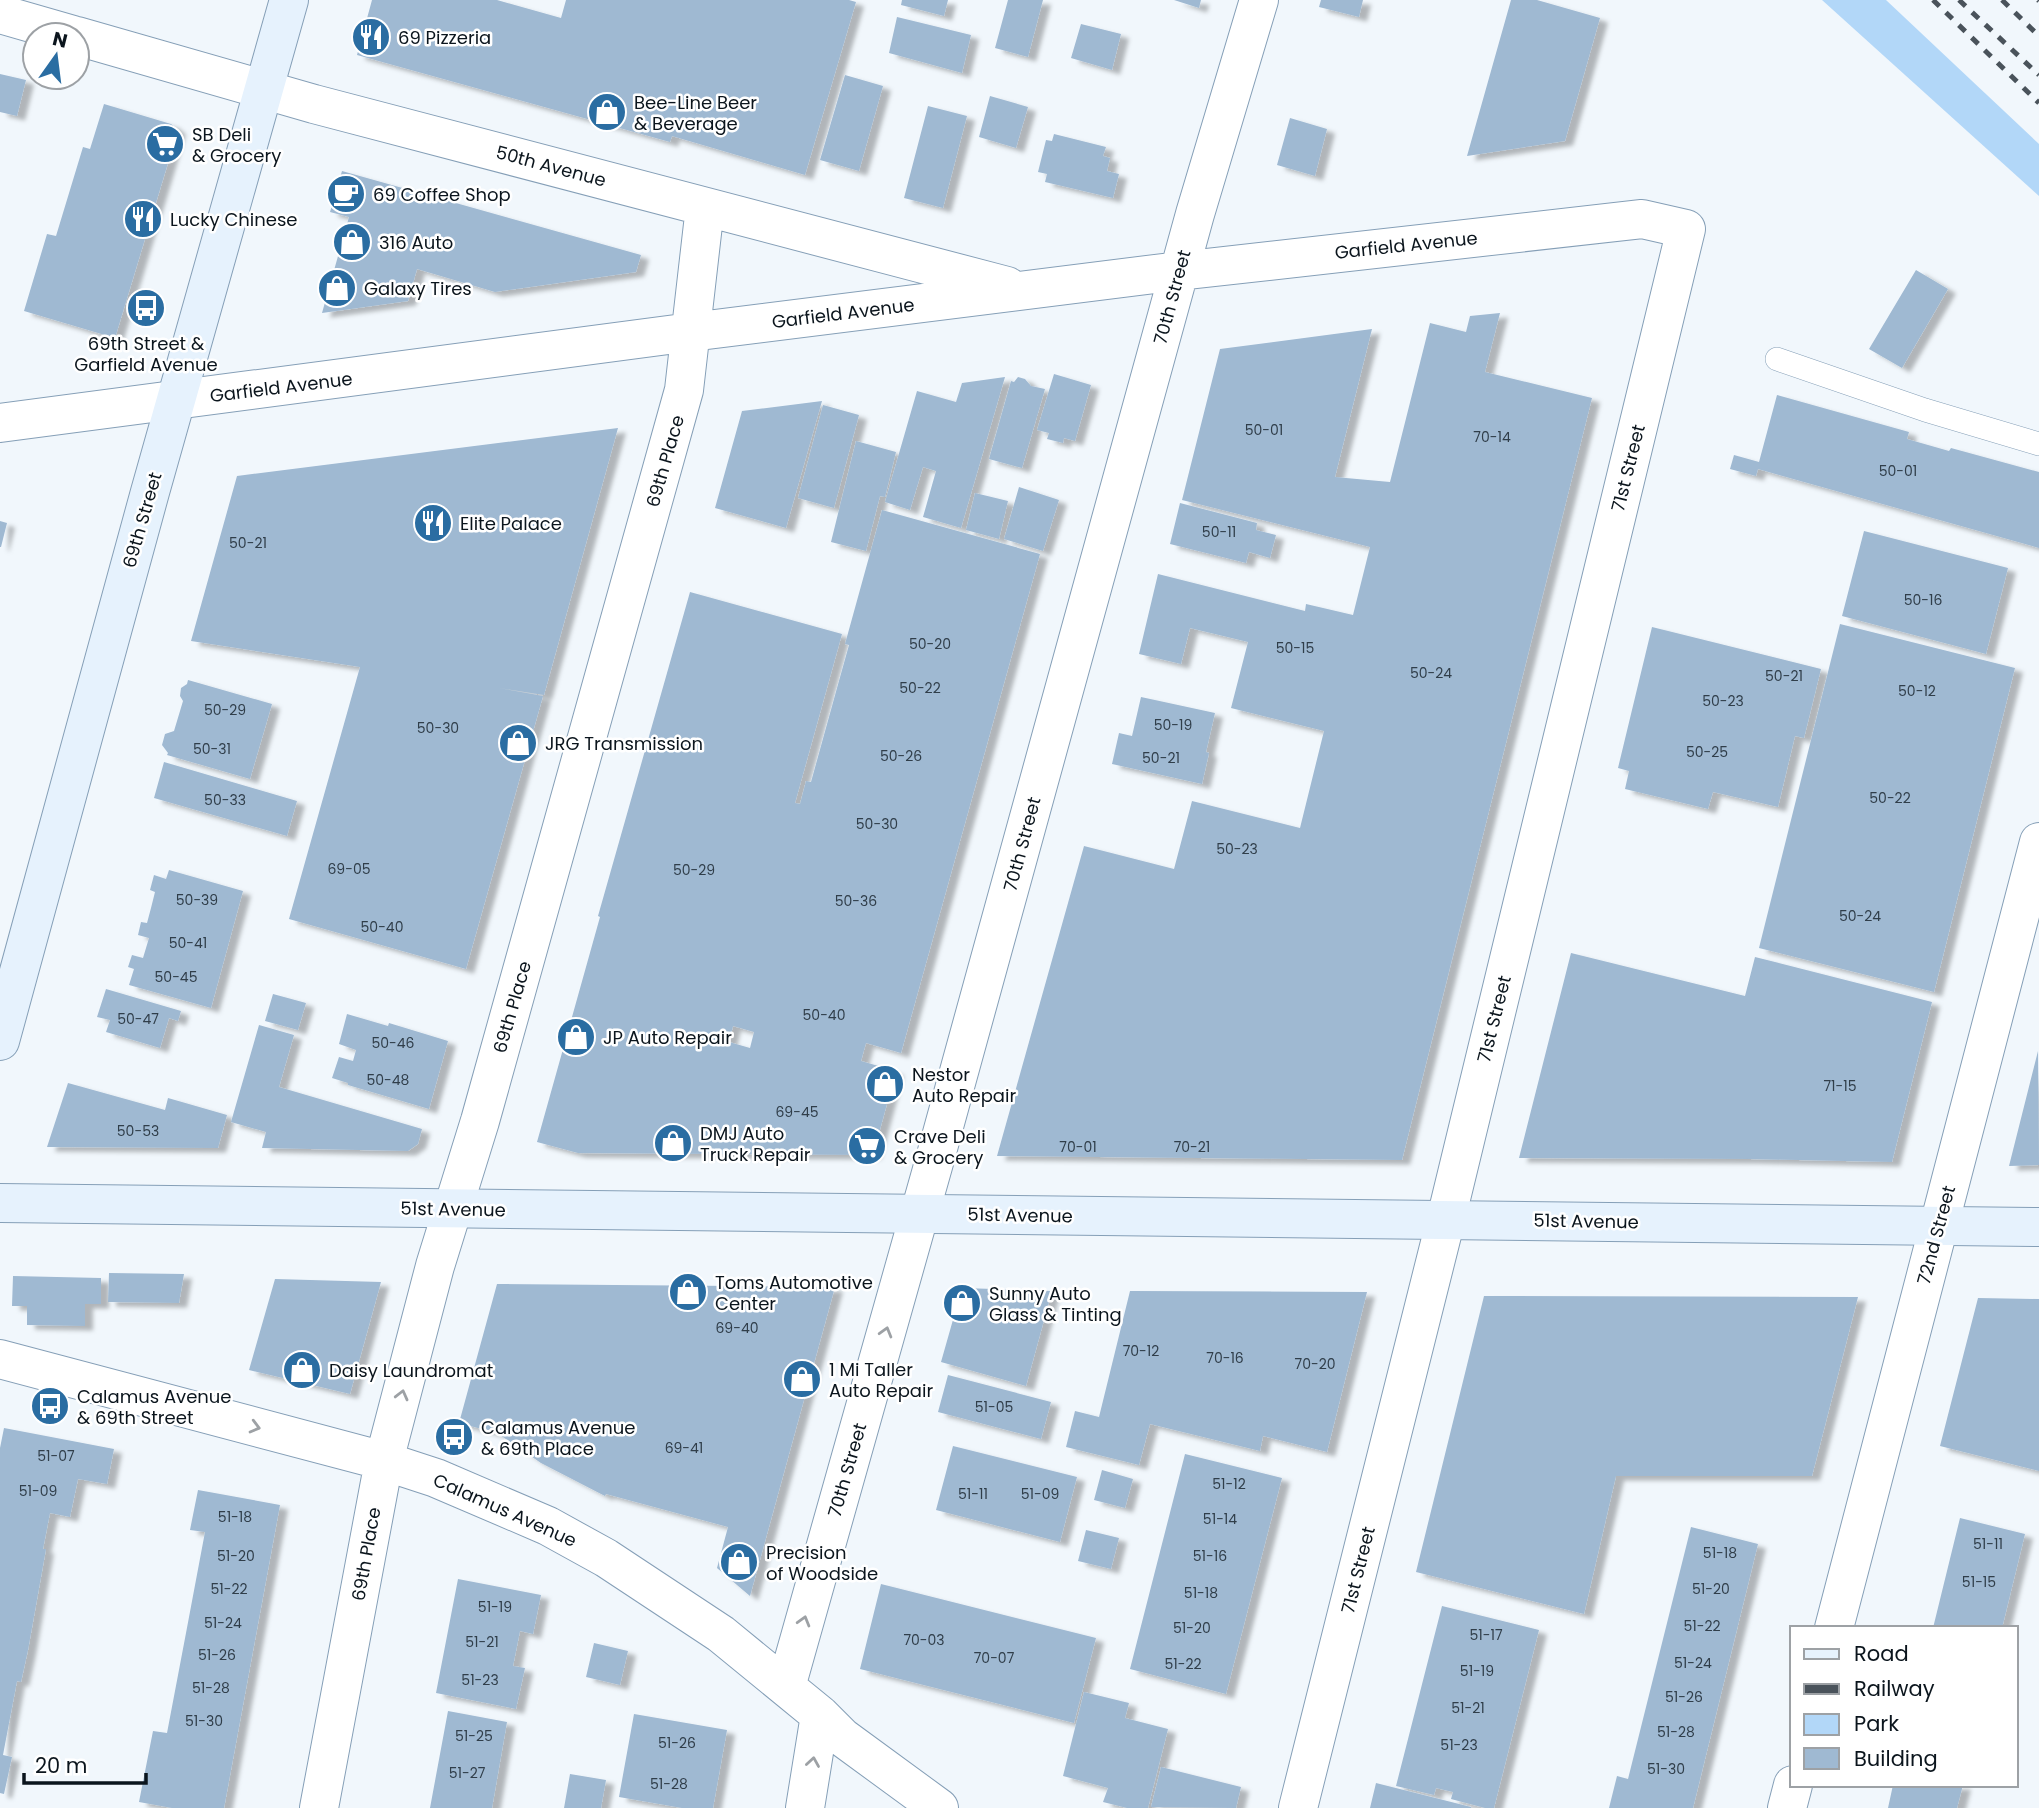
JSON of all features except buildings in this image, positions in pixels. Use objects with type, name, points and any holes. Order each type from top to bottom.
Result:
[{"type":"street","name":"69th Street","points":[[0,1041],[150,492],[289,0]]},
{"type":"street","name":"70th Street","points":[[786,1687],[1179,271],[1259,0]]},
{"type":"street","name":"50th Avenue","points":[[0,14],[24,21]]},
{"type":"street","name":"50th Avenue","points":[[91,41],[263,90],[1026,291]]},
{"type":"street","name":"69th Place","points":[[319,1808],[384,1461],[435,1266],[480,1121],[684,390],[705,207]]},
{"type":"street","name":"Garfield Avenue","points":[[0,423],[1179,271],[1642,219],[1686,229]]},
{"type":"street","name":"71st Street","points":[[1298,1808],[1446,1219],[1686,229]]},
{"type":"street","name":"72nd Street","points":[[1835,1626],[2039,842]]},
{"type":"street","name":"51st Avenue","points":[[0,1203],[2039,1227]]},
{"type":"street","name":"Calamus Avenue","points":[[0,1359],[384,1461],[436,1478],[536,1521],[606,1558],[722,1634],[820,1715],[842,1737],[939,1808]]},
{"type":"street","points":[[805,1808],[820,1715]]},
{"type":"street","points":[[1787,1808],[1792,1787]]},
{"type":"lane","points":[[1777,359],[1925,410],[2039,444]]},
{"type":"green space","points":[[1822,0],[1886,0],[2039,144],[2039,196]]},
{"type":"railway","points":[[1933,0],[2039,103]]},
{"type":"railway","points":[[1959,0],[2039,75]]},
{"type":"railway","points":[[2002,0],[2039,36]]},
{"type":"place","name":"69 Pizzeria","points":[[371,37]]},
{"type":"place","name":"Bee-Line Beer & Beverage","points":[[607,112]]},
{"type":"place","name":"SB Deli & Grocery","points":[[165,144]]},
{"type":"place","name":"69 Coffee Shop","points":[[346,194]]},
{"type":"place","name":"Lucky Chinese","points":[[143,219]]},
{"type":"place","name":"316 Auto","points":[[352,242]]},
{"type":"place","name":"Galaxy Tires","points":[[337,288]]},
{"type":"place","name":"69th Street & Garfield Avenue","points":[[146,308]]},
{"type":"place","name":"Elite Palace","points":[[433,523]]},
{"type":"place","name":"JRG Transmission","points":[[518,743]]},
{"type":"place","name":"JP Auto Repair","points":[[576,1037]]},
{"type":"place","name":"Nestor Auto Repair","points":[[885,1084]]},
{"type":"place","name":"DMJ Auto Truck Repair","points":[[673,1143]]},
{"type":"place","name":"Crave Deli & Grocery","points":[[867,1146]]},
{"type":"place","name":"Toms Automotive Center","points":[[688,1292]]},
{"type":"place","name":"Sunny Auto Glass & Tinting","points":[[962,1303]]},
{"type":"place","name":"Daisy Laundromat","points":[[302,1370]]},
{"type":"place","name":"1 Mi Taller Auto Repair","points":[[802,1379]]},
{"type":"place","name":"Calamus Avenue & 69th Street","points":[[50,1406]]},
{"type":"place","name":"Calamus Avenue & 69th Place","points":[[454,1437]]},
{"type":"place","name":"Precision of Woodside","points":[[739,1562]]}]
